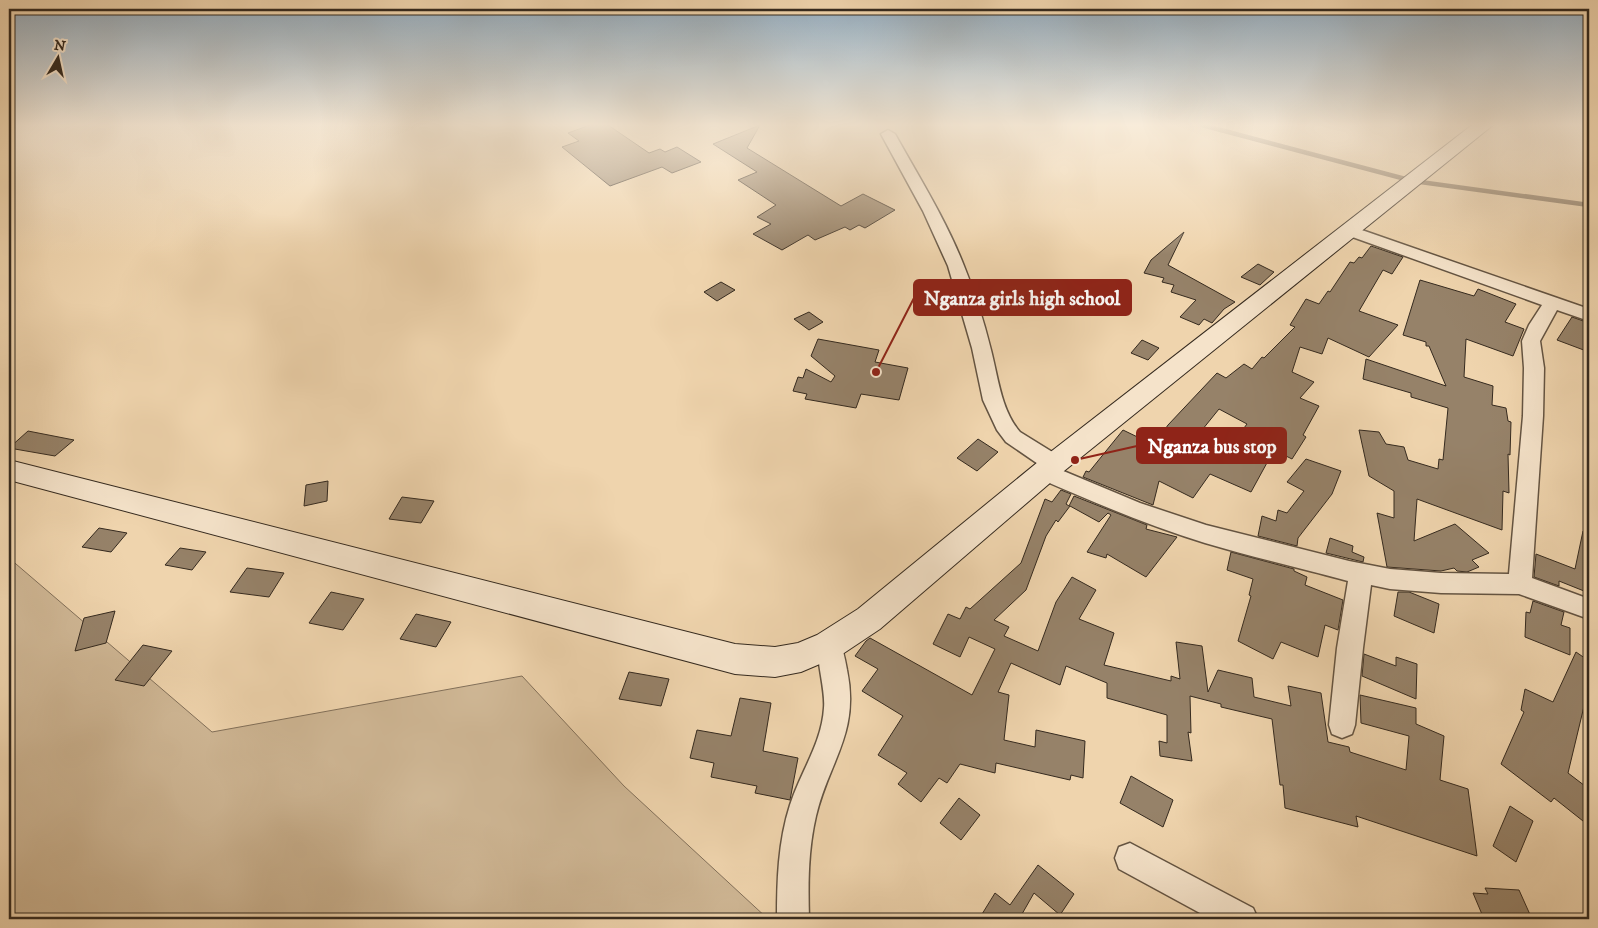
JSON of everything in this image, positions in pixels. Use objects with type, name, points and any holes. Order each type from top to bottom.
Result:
[{"type":"main road","points":[[9,470],[734,659],[775,662],[801,657],[829,645],[869,619],[1050,468],[1429,168]]},
{"type":"street","points":[[907,168],[931,211],[956,266],[978,340],[993,400],[1007,430],[1050,468],[1132,509],[1206,534],[1361,574],[1390,579],[1441,583],[1520,584],[1589,609]]},
{"type":"street","points":[[1350,231],[1589,315]]},
{"type":"street","points":[[1520,584],[1533,416],[1534,368],[1531,341],[1538,324],[1553,302]]},
{"type":"street","points":[[1342,725],[1350,648],[1361,574]]},
{"type":"street","points":[[793,919],[792,870],[801,818],[810,785],[832,738],[836,719],[838,691],[829,645]]},
{"type":"street","points":[[1130,858],[1242,919]]},
{"type":"shaded area","points":[[9,558],[212,732],[522,676],[624,786],[768,919],[9,919]]},
{"type":"building","points":[[588,168],[658,168],[610,186]]},
{"type":"building","points":[[664,168],[684,168],[672,173]]},
{"type":"building","points":[[751,168],[780,168],[841,206],[863,194],[895,210],[865,228],[859,225],[850,230],[845,227],[815,240],[808,235],[782,250],[753,234],[771,224],[757,217],[776,205],[738,180],[757,172]]},
{"type":"building","points":[[1184,232],[1168,265],[1235,302],[1224,309],[1212,323],[1204,319],[1199,325],[1180,317],[1196,300],[1171,292],[1174,285],[1162,282],[1164,278],[1144,273],[1151,260]]},
{"type":"building","points":[[1371,246],[1403,257],[1392,274],[1383,270],[1359,311],[1398,325],[1369,357],[1328,338],[1322,354],[1300,347],[1292,372],[1314,382],[1300,398],[1319,406],[1303,435],[1306,437],[1292,459],[1274,450],[1251,492],[1210,474],[1193,498],[1159,481],[1153,505],[1083,477],[1086,471],[1089,472],[1123,430],[1154,445],[1168,425],[1217,373],[1226,378],[1244,364],[1252,369],[1262,357],[1264,358],[1295,327],[1290,325],[1306,299],[1319,304],[1328,291],[1330,292],[1350,262],[1354,263],[1359,257],[1362,258]],"holes":[[[1219,409],[1247,424],[1228,449],[1198,435]]]},
{"type":"building","points":[[1258,264],[1274,272],[1260,285],[1241,277]]},
{"type":"building","points":[[1420,280],[1474,296],[1478,289],[1516,304],[1505,322],[1524,329],[1513,356],[1466,339],[1464,377],[1493,386],[1492,405],[1506,408],[1508,421],[1511,422],[1510,455],[1508,454],[1509,493],[1503,491],[1502,530],[1417,499],[1414,541],[1455,524],[1489,553],[1472,560],[1479,567],[1467,572],[1457,571],[1454,568],[1441,571],[1387,567],[1377,513],[1394,518],[1394,491],[1369,476],[1359,430],[1379,432],[1386,444],[1404,447],[1408,460],[1438,469],[1439,459],[1443,460],[1448,408],[1411,397],[1411,393],[1363,379],[1366,359],[1446,386],[1429,346],[1426,346],[1426,342],[1403,335]]},
{"type":"building","points":[[721,282],[735,290],[717,301],[704,292]]},
{"type":"building","points":[[809,312],[823,322],[809,330],[794,319]]},
{"type":"building","points":[[1572,317],[1589,323],[1589,352],[1557,340]]},
{"type":"building","points":[[818,339],[879,350],[875,362],[908,368],[899,400],[861,394],[856,408],[805,399],[807,394],[793,391],[798,377],[803,378],[806,369],[831,382],[835,376],[811,356]]},
{"type":"building","points":[[1142,340],[1159,348],[1148,360],[1131,353]]},
{"type":"building","points":[[28,431],[74,440],[55,456],[9,448]]},
{"type":"building","points":[[978,439],[998,452],[977,471],[957,458]]},
{"type":"building","points":[[1306,459],[1341,471],[1332,494],[1298,538],[1297,546],[1258,536],[1262,516],[1276,521],[1278,510],[1287,513],[1304,491],[1287,482]]},
{"type":"building","points":[[328,481],[327,501],[304,506],[306,485]]},
{"type":"building","points":[[1061,490],[1071,494],[1066,504],[1069,506],[1074,496],[1147,525],[1146,529],[1177,537],[1146,577],[1107,554],[1106,558],[1087,552],[1111,515],[1108,513],[1099,522],[1070,506],[1058,522],[1056,520],[1046,536],[1026,590],[994,620],[1009,627],[1004,636],[1038,651],[1056,602],[1072,577],[1096,590],[1079,619],[1114,633],[1104,665],[1171,681],[1171,676],[1180,679],[1176,642],[1202,646],[1208,692],[1218,670],[1252,678],[1254,697],[1291,706],[1288,686],[1321,693],[1328,742],[1349,747],[1350,752],[1406,770],[1409,736],[1361,723],[1360,695],[1416,708],[1416,724],[1444,736],[1440,780],[1468,789],[1477,856],[1356,816],[1358,827],[1285,808],[1283,785],[1280,785],[1272,719],[1221,707],[1221,704],[1190,696],[1191,733],[1188,732],[1192,761],[1160,756],[1159,741],[1167,743],[1167,715],[1107,698],[1107,683],[1066,666],[1060,685],[1011,663],[998,692],[1009,695],[1004,740],[1035,747],[1036,730],[1085,741],[1083,778],[1071,775],[1070,780],[996,763],[995,773],[960,764],[947,783],[939,778],[921,802],[898,784],[907,773],[878,755],[903,716],[862,691],[878,669],[855,656],[870,638],[972,695],[995,649],[969,637],[960,657],[933,644],[948,614],[960,619],[966,607],[970,609],[1021,563],[1045,499],[1052,502]]},
{"type":"building","points":[[402,497],[434,501],[421,523],[389,519]]},
{"type":"building","points":[[99,528],[127,533],[111,552],[82,547]]},
{"type":"building","points":[[1583,531],[1589,532],[1589,593],[1559,581],[1559,586],[1534,577],[1536,554],[1575,569]]},
{"type":"building","points":[[1330,538],[1353,546],[1352,552],[1364,557],[1363,562],[1326,553]]},
{"type":"building","points":[[180,548],[206,552],[192,570],[165,565]]},
{"type":"building","points":[[1231,552],[1294,569],[1294,571],[1307,577],[1305,585],[1343,600],[1338,630],[1325,625],[1318,657],[1281,642],[1273,659],[1238,641],[1251,596],[1249,595],[1253,579],[1227,570]]},
{"type":"building","points":[[247,568],[284,573],[269,597],[230,592]]},
{"type":"building","points":[[331,592],[364,599],[343,630],[309,623]]},
{"type":"building","points":[[1398,592],[1409,592],[1439,604],[1434,633],[1394,616]]},
{"type":"building","points":[[1533,601],[1564,612],[1561,625],[1570,628],[1570,655],[1525,637],[1526,612],[1530,613]]},
{"type":"building","points":[[115,611],[106,643],[75,651],[84,618]]},
{"type":"building","points":[[416,614],[451,622],[436,647],[400,639]]},
{"type":"building","points":[[143,645],[172,651],[144,686],[115,680]]},
{"type":"building","points":[[1576,652],[1589,661],[1589,700],[1586,698],[1568,773],[1589,789],[1589,812],[1583,821],[1554,798],[1551,802],[1501,764],[1524,712],[1521,710],[1525,689],[1553,702]]},
{"type":"building","points":[[1364,654],[1396,666],[1396,657],[1417,664],[1416,699],[1362,676]]},
{"type":"building","points":[[629,672],[669,679],[661,706],[619,699]]},
{"type":"building","points":[[740,698],[771,703],[763,751],[798,758],[790,800],[755,793],[757,786],[711,777],[714,763],[690,758],[697,730],[731,736]]},
{"type":"building","points":[[1131,776],[1173,800],[1163,827],[1120,803]]},
{"type":"building","points":[[959,798],[980,815],[961,840],[940,823]]},
{"type":"building","points":[[1510,806],[1533,821],[1516,862],[1493,846]]},
{"type":"building","points":[[1038,865],[1074,894],[1060,915],[1034,893],[1022,914],[1029,919],[979,919],[995,893],[1010,905]]},
{"type":"building","points":[[1485,888],[1519,890],[1532,919],[1484,919],[1473,893],[1488,894]]},
{"type":"waterway","points":[[1365,168],[1413,181],[1589,205]]},
{"type":"place","name":"Nganza girls high school","points":[[876,372]]},
{"type":"place","name":"Nganza bus stop","points":[[1075,460]]}]
